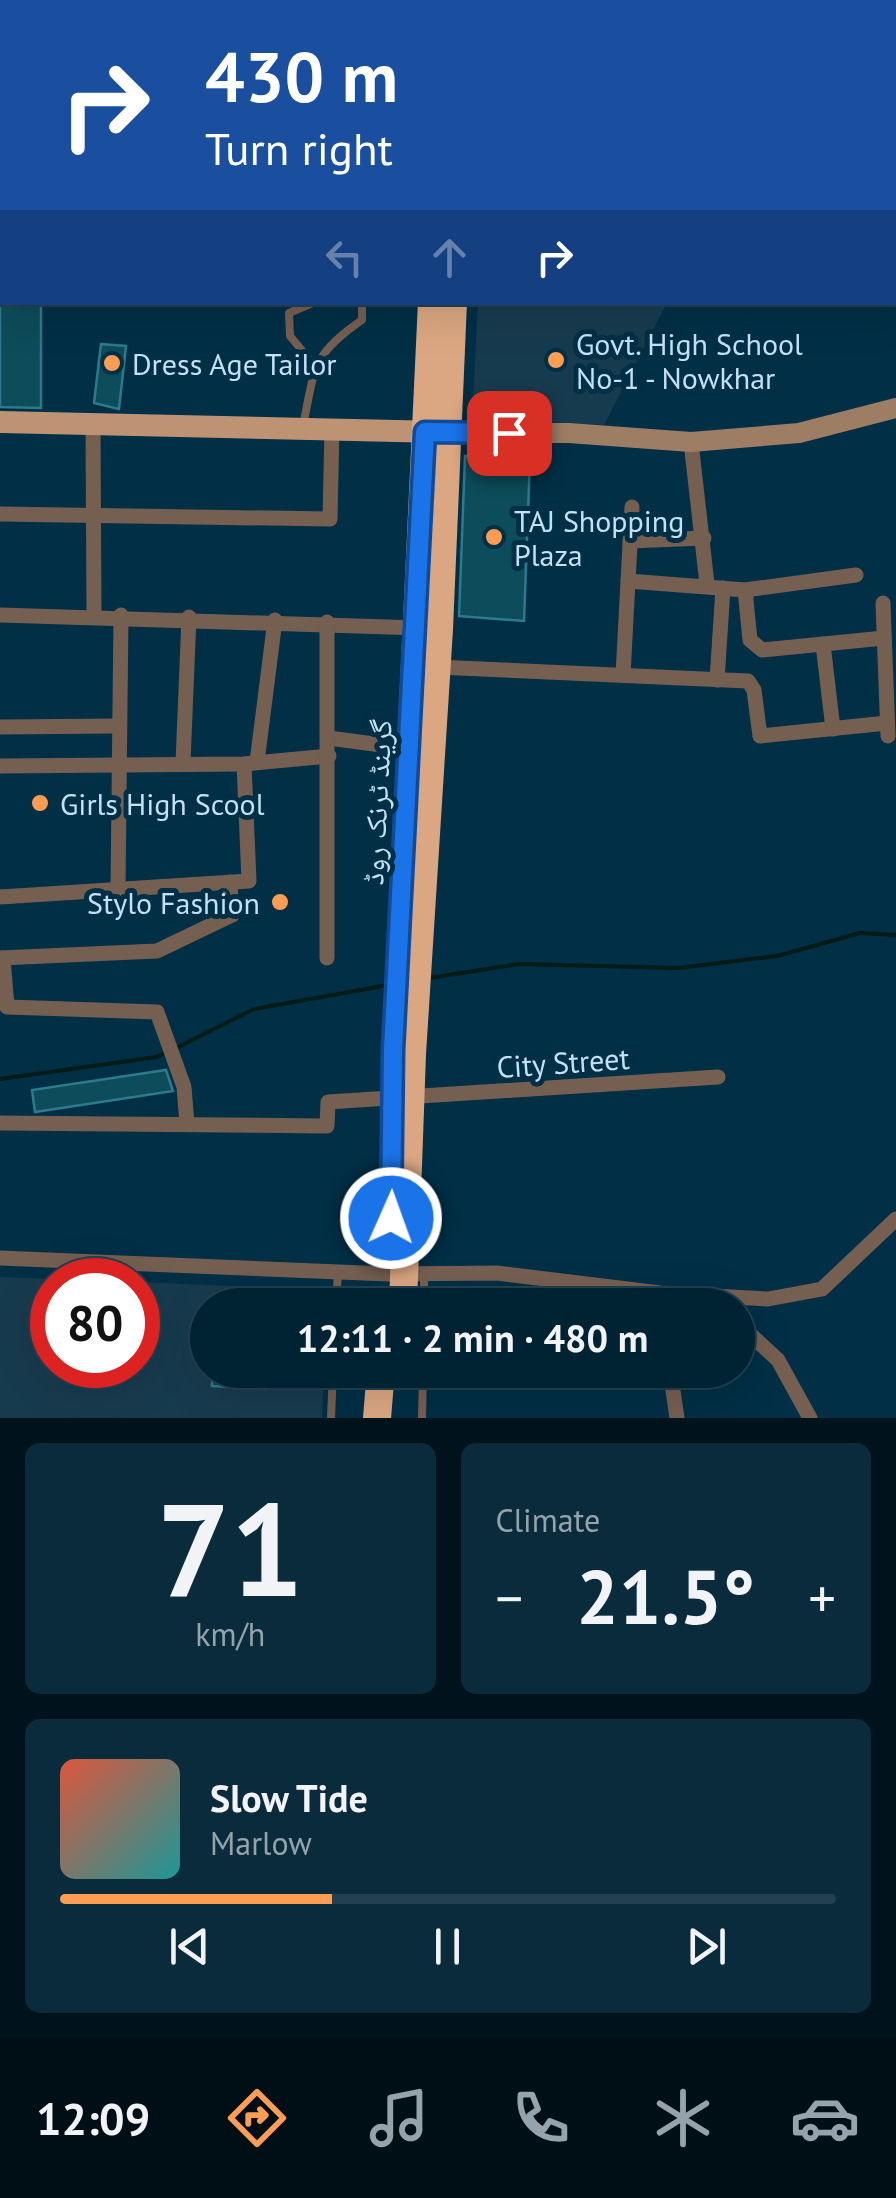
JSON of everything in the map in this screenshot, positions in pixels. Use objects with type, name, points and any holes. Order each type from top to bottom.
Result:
[{"type":"highway","name":"گرینڈ ٹرنک روڈ","points":[[412,881],[411,749],[429,628],[437,432],[432,305]]},
{"type":"highway","name":"گرینڈ ٹرنک روڈ","points":[[437,432],[453,305]]},
{"type":"highway","name":"گرینڈ ٹرنک روڈ","points":[[405,1288],[402,1052],[412,881],[436,666],[429,628]]},
{"type":"highway","name":"گرینڈ ٹرنک روڈ","points":[[397,1288],[406,1274]]},
{"type":"highway","points":[[378,1418],[380,1388]]},
{"type":"highway","points":[[396,1418],[398,1388]]},
{"type":"main road","points":[[0,422],[437,432]]},
{"type":"street","points":[[437,432],[569,433],[691,442],[799,433],[896,408]]},
{"type":"street","points":[[93,427],[94,614]]},
{"type":"street","points":[[0,514],[330,519],[332,427]]},
{"type":"street","points":[[691,442],[715,586],[717,680]]},
{"type":"street","points":[[622,676],[632,507]]},
{"type":"street","points":[[630,541],[704,538]]},
{"type":"street","points":[[628,582],[745,590],[856,575]]},
{"type":"street","points":[[745,590],[754,647],[884,638]]},
{"type":"street","points":[[436,666],[752,684],[760,736],[889,722],[883,603]]},
{"type":"street","points":[[0,614],[94,614],[429,628]]},
{"type":"street","points":[[118,888],[122,616]]},
{"type":"street","points":[[184,764],[189,618]]},
{"type":"street","points":[[0,896],[249,881],[251,763],[275,620]]},
{"type":"street","points":[[327,622],[327,958]]},
{"type":"street","points":[[823,644],[832,729]]},
{"type":"street","points":[[0,726],[118,726]]},
{"type":"street","points":[[329,738],[411,749]]},
{"type":"street","points":[[0,766],[251,763],[329,756]]},
{"type":"street","points":[[0,1122],[187,1124],[184,1087],[156,1012],[4,1008],[2,958],[157,951],[232,915],[230,882]]},
{"type":"street","name":"City Street","points":[[187,1124],[327,1126],[328,1102],[718,1077]]},
{"type":"street","points":[[755,1299],[822,1289],[896,1219]]},
{"type":"street","points":[[0,1258],[338,1272],[498,1273],[592,1288]]},
{"type":"street","points":[[755,1339],[778,1360],[810,1418]]},
{"type":"street","points":[[673,1388],[677,1418]]},
{"type":"lane","points":[[308,305],[289,314],[290,336],[316,366]]},
{"type":"lane","points":[[303,428],[316,366],[327,344],[362,320],[362,305]]},
{"type":"lane","points":[[337,1288],[338,1272]]},
{"type":"lane","points":[[406,1274],[414,1288]]},
{"type":"lane","points":[[332,1418],[333,1388]]},
{"type":"lane","points":[[422,1418],[423,1388]]},
{"type":"shaded area","name":"Govt. High School No-1 - Nowkhar","points":[[478,305],[666,305],[604,425],[472,418]]},
{"type":"shaded area","points":[[0,1277],[30,1278],[30,1388],[160,1388],[160,1283],[280,1288],[190,1288],[190,1388],[323,1388],[322,1418],[0,1418]]},
{"type":"building","points":[[0,305],[41,305],[41,408],[0,407]]},
{"type":"building","name":"Dress Age Tailor","points":[[101,344],[126,346],[119,409],[94,403]]},
{"type":"building","name":"TAJ Shopping Plaza","points":[[465,456],[530,458],[524,621],[459,616]]},
{"type":"building","points":[[166,1070],[173,1091],[35,1112],[32,1090]]},
{"type":"waterway","points":[[429,978],[520,964],[678,968],[777,956],[860,933],[896,935]]},
{"type":"waterway","points":[[176,1048],[254,1009],[405,982]]},
{"type":"waterway","points":[[0,1079],[156,1057],[167,1052]]},
{"type":"place","name":"Govt. High School No-1 - Nowkhar","points":[[556,360]]},
{"type":"place","name":"Dress Age Tailor","points":[[112,363]]},
{"type":"place","name":"TAJ Shopping Plaza","points":[[494,537]]},
{"type":"place","name":"Girls High Scool","points":[[40,803]]},
{"type":"place","name":"Stylo Fashion","points":[[280,902]]},
{"type":"route","points":[[391,1218],[393,1050],[418,628],[425,432],[509,433]]}]
